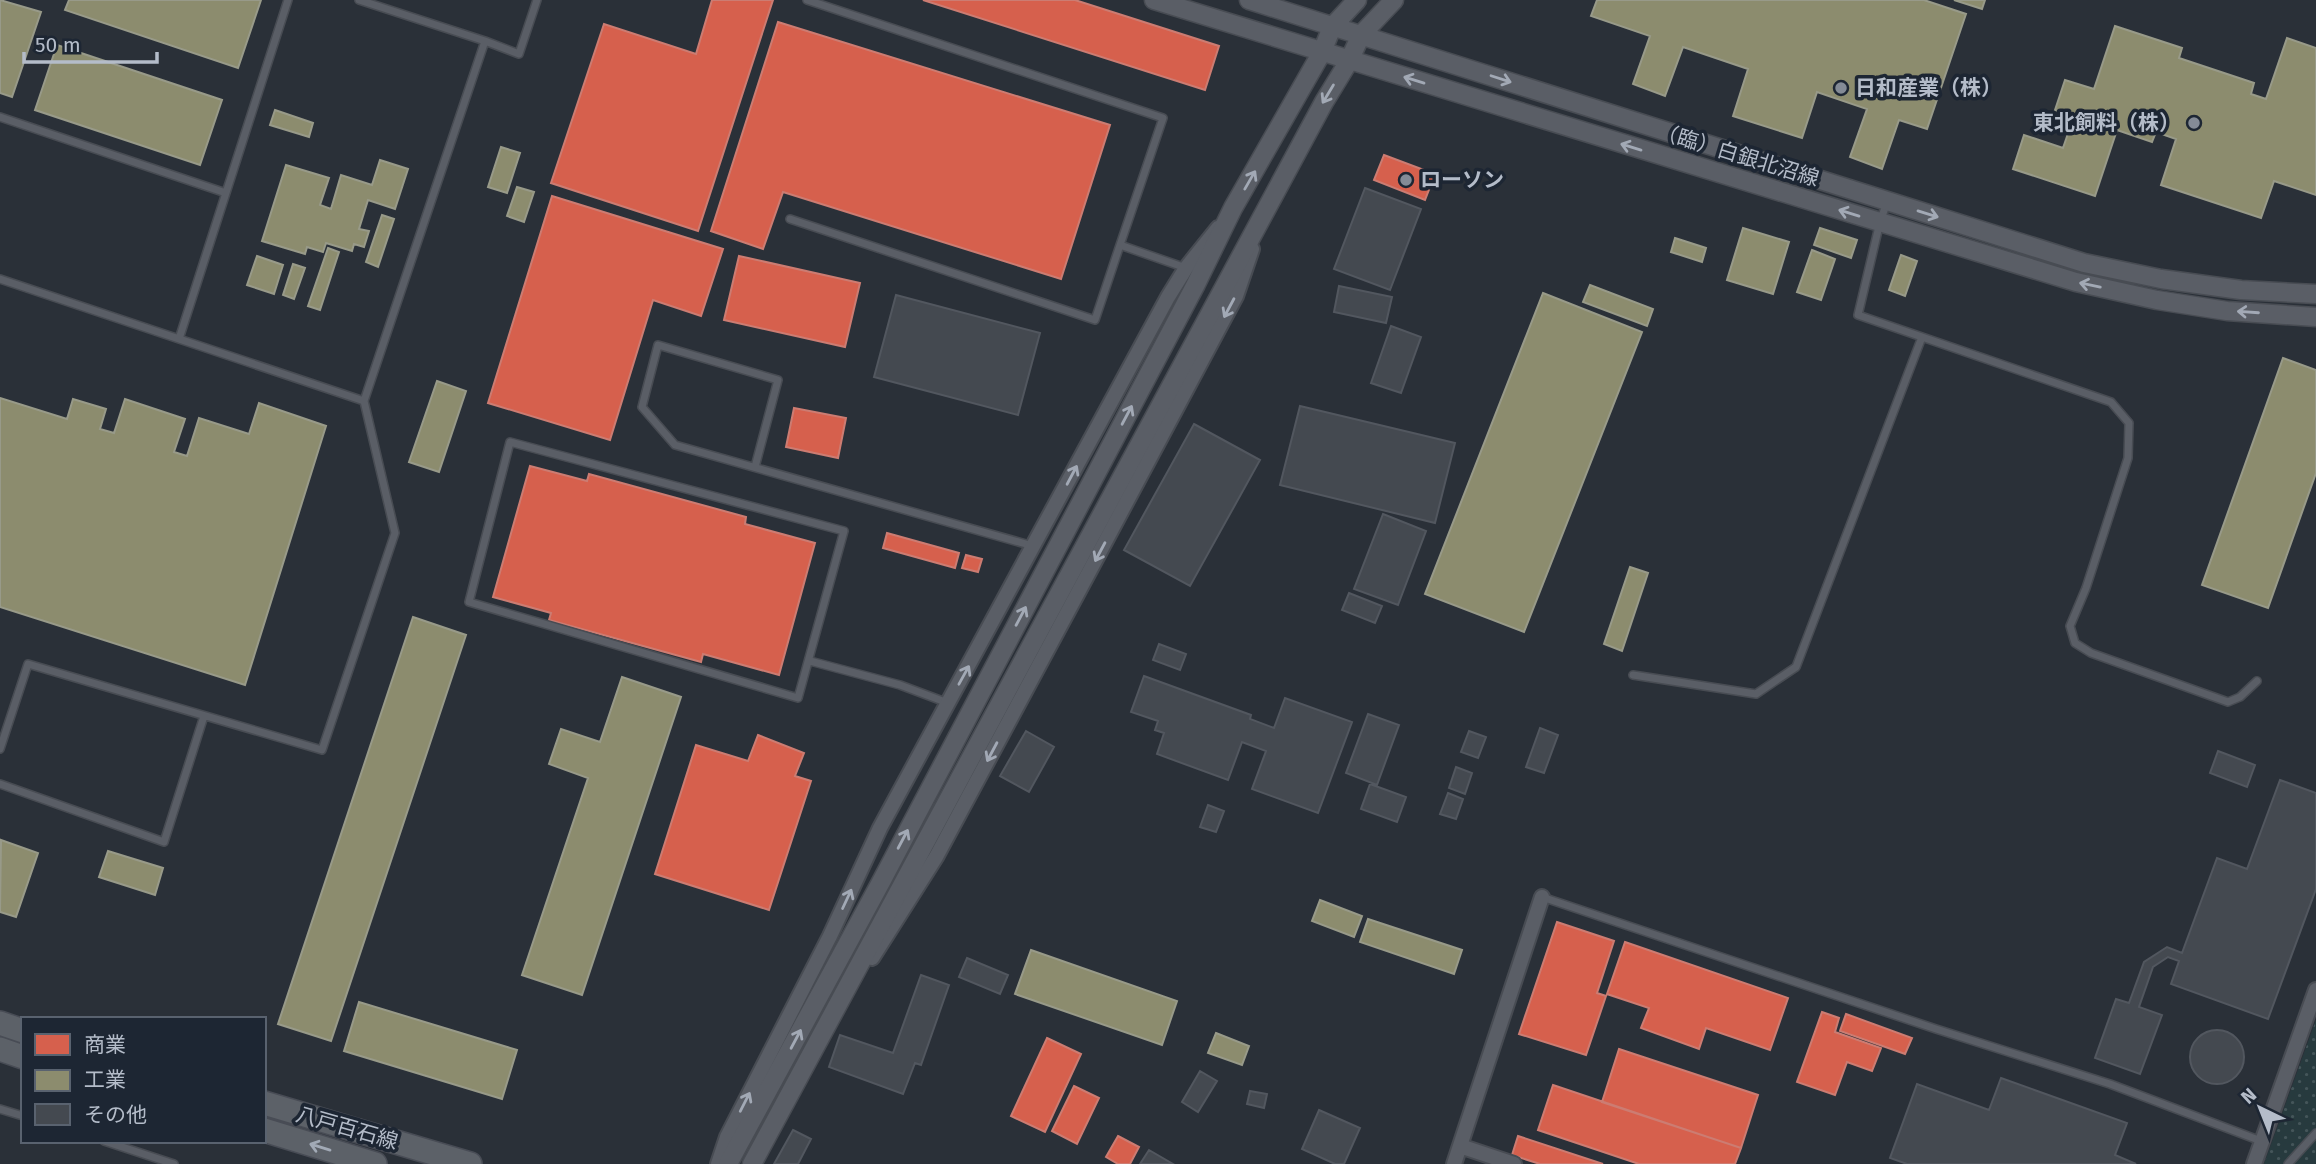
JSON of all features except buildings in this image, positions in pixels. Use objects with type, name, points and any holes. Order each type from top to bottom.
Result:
[{"type":"main road","points":[[0,1023],[21,1030]]},
{"type":"main road","points":[[0,1049],[21,1056]]},
{"type":"main road","name":"八戸百石線","points":[[266,1104],[439,1159],[470,1164]]},
{"type":"main road","name":"八戸百石線","points":[[266,1131],[375,1164]]},
{"type":"street","name":"（臨）白銀北沼線","points":[[1154,0],[2076,282],[2157,300],[2227,311],[2316,317]]},
{"type":"street","name":"（臨）白銀北沼線","points":[[1248,0],[2084,263],[2161,279],[2241,290],[2316,293]]},
{"type":"street","points":[[728,1164],[894,857],[1196,284],[1233,208],[1322,52],[1332,27],[1357,0]]},
{"type":"street","points":[[752,1164],[1324,102],[1349,61],[1361,34],[1394,0]]},
{"type":"street","points":[[718,1164],[727,1137],[830,936],[880,828],[1186,268],[1233,208]]},
{"type":"street","points":[[760,1164],[875,953],[936,857],[1236,296],[1261,221]]},
{"type":"street","points":[[1454,1164],[1542,897]]},
{"type":"street","points":[[2254,1164],[2316,990]]},
{"type":"street","points":[[1461,1146],[1514,1164]]},
{"type":"lane","points":[[179,340],[289,0]]},
{"type":"lane","points":[[359,0],[519,54],[537,0]]},
{"type":"lane","points":[[790,219],[1095,320],[1163,118],[807,0]]},
{"type":"lane","points":[[0,749],[28,664],[322,750],[395,533],[364,401],[485,41]]},
{"type":"lane","points":[[0,117],[226,193]]},
{"type":"lane","points":[[1887,202],[1858,315],[2111,402],[2129,423],[2128,458],[2086,588],[2070,626],[2075,643],[2091,653],[2228,702],[2240,697],[2257,681]]},
{"type":"lane","points":[[1120,245],[1186,268]]},
{"type":"lane","points":[[0,279],[364,401]]},
{"type":"lane","points":[[1633,675],[1756,694],[1796,667],[1922,337]]},
{"type":"lane","points":[[755,467],[778,380],[658,345],[642,407],[675,445],[1034,547]]},
{"type":"lane","points":[[510,442],[845,531],[810,661],[798,698],[469,602],[510,442]]},
{"type":"lane","points":[[810,661],[900,685],[948,703]]},
{"type":"lane","points":[[0,784],[164,842],[204,716]]},
{"type":"lane","points":[[1542,897],[1936,1029],[2110,1084],[2261,1141]]},
{"type":"lane","points":[[0,1109],[21,1115]]},
{"type":"lane","points":[[2288,1164],[2316,1133]]},
{"type":"lane","points":[[110,1143],[174,1164]]},
{"type":"green space","points":[[2316,1020],[2316,1164],[2264,1164]]},
{"type":"place","name":"日和産業（株）","points":[[1841,88]]},
{"type":"place","name":"東北飼料（株）","points":[[2194,123]]},
{"type":"place","name":"ローソン","points":[[1406,180]]}]
